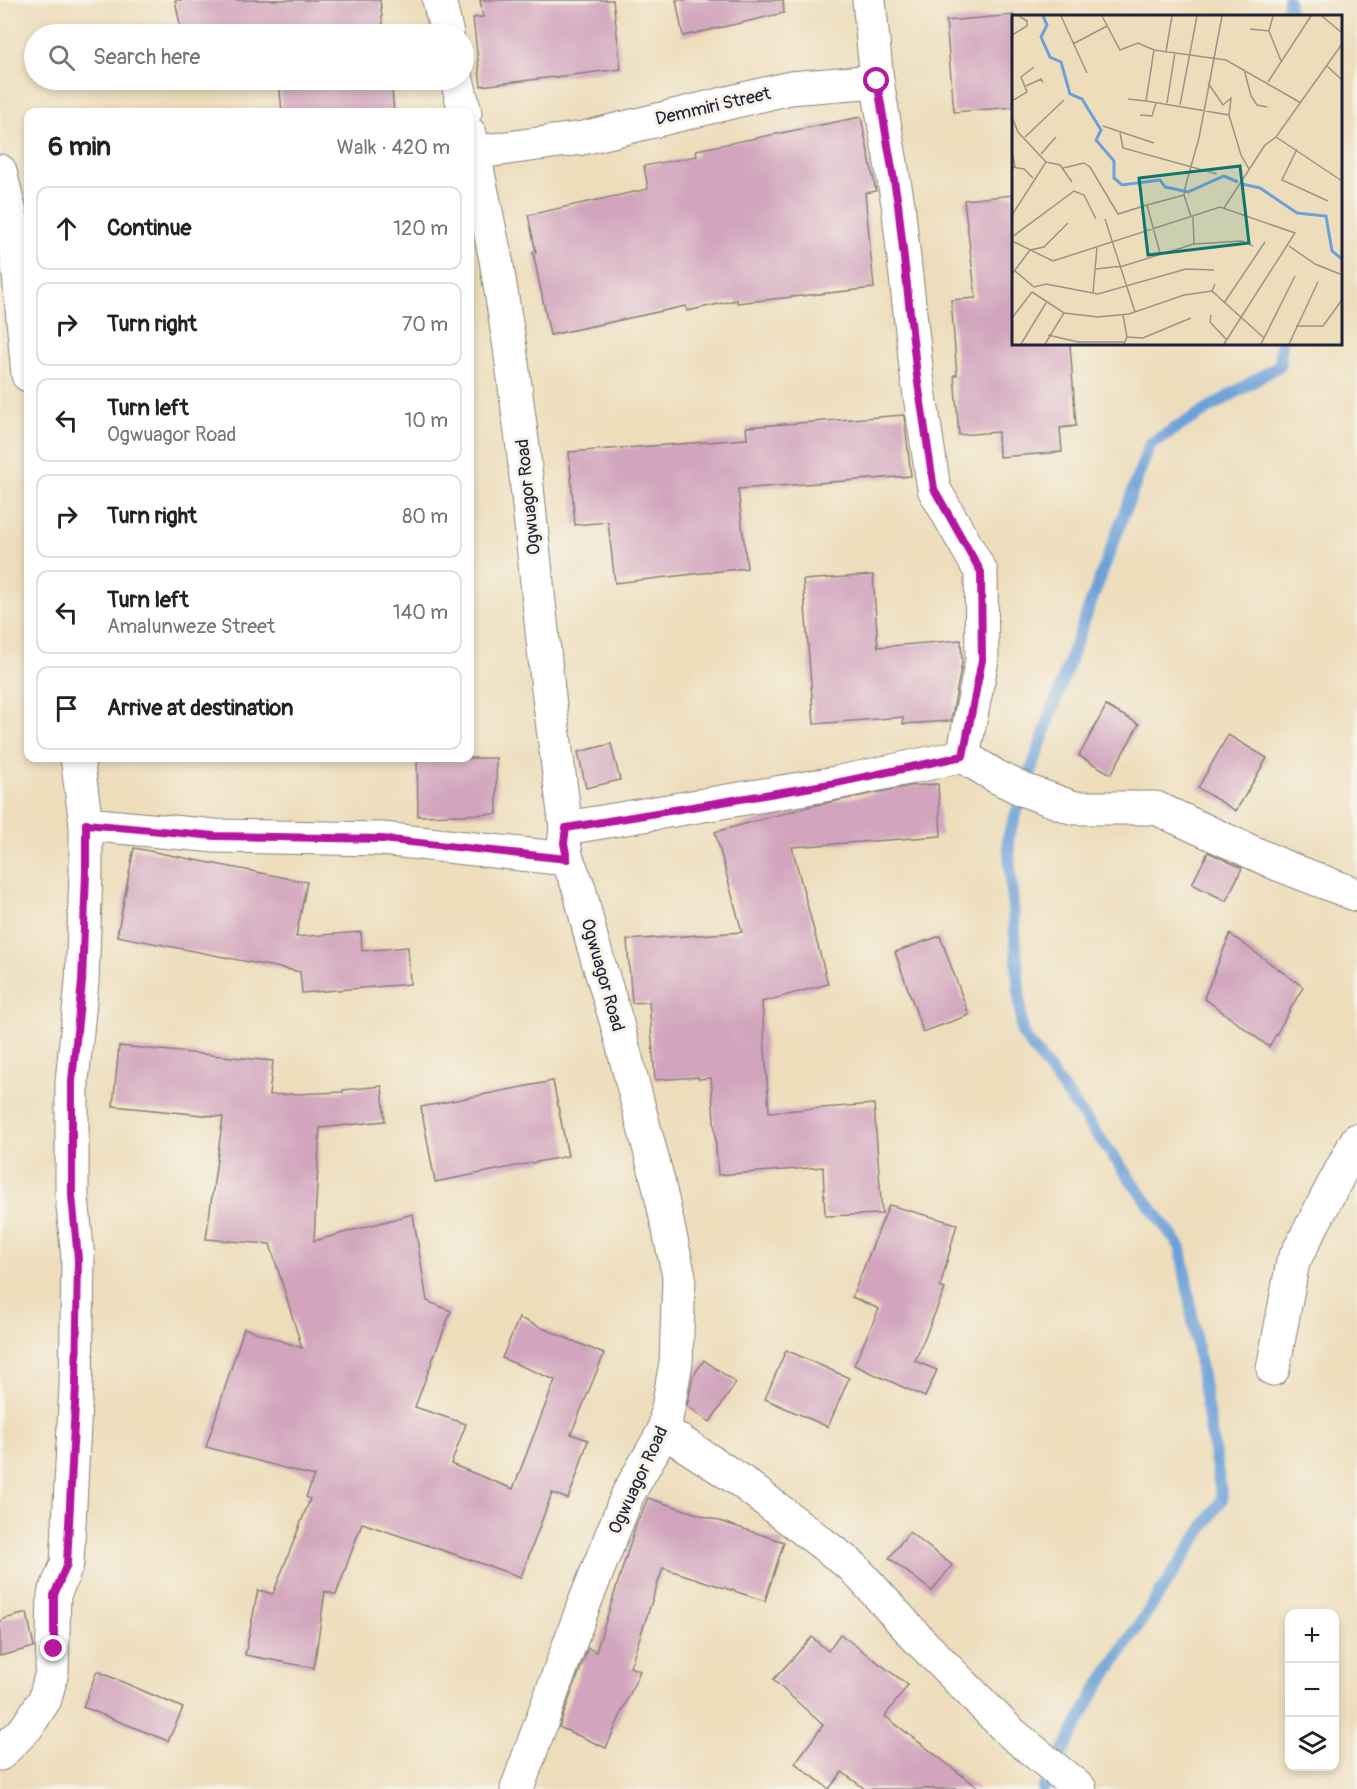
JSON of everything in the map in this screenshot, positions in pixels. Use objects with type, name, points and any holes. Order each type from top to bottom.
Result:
[{"type":"street","points":[[439,0],[445,24]]},
{"type":"street","points":[[869,0],[877,81],[898,204],[917,376],[934,489],[981,572],[982,660],[963,756]]},
{"type":"street","name":"Demmiri Street","points":[[474,147],[583,138],[790,88],[877,81]]},
{"type":"street","points":[[460,90],[464,108]]},
{"type":"street","name":"Ogwuagor Road","points":[[474,161],[495,260],[524,448],[566,844],[616,1020],[658,1181],[679,1276],[676,1362],[664,1431],[628,1494],[583,1607],[517,1789]]},
{"type":"street","points":[[0,171],[20,220],[19,275],[24,331]]},
{"type":"street","points":[[86,824],[215,836],[566,844],[963,756],[1006,782],[1074,808],[1156,808],[1280,865],[1357,896]]},
{"type":"street","points":[[0,1754],[27,1726],[45,1699],[52,1672],[54,1595],[67,1564],[76,1373],[78,1259],[72,1196],[72,1081],[82,982],[86,872],[86,824],[78,762]]},
{"type":"street","points":[[1273,1369],[1293,1262],[1357,1140]]},
{"type":"street","points":[[664,1431],[742,1482],[853,1567],[919,1640],[1009,1731],[1080,1789]]},
{"type":"building","points":[[175,0],[380,0],[383,24],[180,24]]},
{"type":"building","points":[[480,0],[613,0],[621,69],[481,86],[473,18],[483,17]]},
{"type":"building","points":[[676,0],[783,0],[784,13],[683,36]]},
{"type":"building","points":[[1012,15],[1012,107],[954,112],[946,21]]},
{"type":"building","points":[[280,90],[392,90],[394,108],[282,108]]},
{"type":"building","points":[[861,117],[876,191],[865,193],[874,288],[737,303],[737,300],[687,311],[686,306],[550,335],[528,215],[648,189],[644,166],[697,156],[696,150]]},
{"type":"building","points":[[1012,195],[1012,345],[1070,345],[1076,426],[1060,428],[1062,452],[999,457],[998,432],[959,435],[951,300],[976,298],[964,200]]},
{"type":"building","points":[[904,415],[911,476],[738,489],[747,568],[615,583],[608,522],[575,525],[569,452],[747,439],[746,427]]},
{"type":"building","points":[[873,575],[878,647],[961,640],[962,663],[951,721],[903,724],[903,717],[814,724],[803,580]]},
{"type":"building","points":[[1106,706],[1139,724],[1111,774],[1079,756]]},
{"type":"building","points":[[1228,735],[1267,758],[1236,811],[1198,788]]},
{"type":"building","points":[[611,744],[620,780],[586,788],[578,752]]},
{"type":"building","points":[[474,758],[496,758],[497,814],[418,816],[417,762],[474,762]]},
{"type":"building","points":[[938,784],[941,836],[792,847],[828,984],[762,1002],[769,1112],[874,1104],[882,1214],[825,1216],[823,1167],[718,1175],[711,1078],[655,1080],[649,1002],[632,1003],[627,940],[742,932],[715,832],[811,806],[910,786]]},
{"type":"building","points":[[134,848],[307,882],[296,937],[361,932],[362,951],[408,947],[410,984],[302,993],[300,972],[117,936]]},
{"type":"building","points":[[1208,852],[1242,868],[1226,901],[1192,884]]},
{"type":"building","points":[[1230,934],[1303,987],[1269,1047],[1204,998]]},
{"type":"building","points":[[940,936],[969,1015],[923,1032],[895,952]]},
{"type":"building","points":[[119,1046],[273,1061],[269,1095],[343,1092],[343,1090],[382,1086],[385,1121],[320,1128],[314,1241],[413,1214],[427,1301],[451,1311],[415,1407],[466,1424],[451,1464],[513,1489],[555,1380],[502,1358],[519,1318],[604,1354],[571,1434],[588,1440],[577,1475],[568,1499],[552,1493],[521,1577],[362,1523],[336,1595],[325,1591],[314,1668],[245,1655],[258,1590],[273,1594],[310,1499],[306,1497],[314,1476],[206,1447],[244,1328],[302,1348],[270,1244],[206,1239],[223,1117],[113,1106]]},
{"type":"building","points":[[553,1081],[568,1156],[435,1182],[421,1107]]},
{"type":"building","points":[[889,1205],[957,1224],[940,1287],[945,1289],[915,1361],[937,1370],[925,1397],[854,1365],[879,1309],[852,1297]]},
{"type":"building","points":[[786,1350],[849,1378],[828,1427],[765,1399]]},
{"type":"building","points":[[704,1360],[736,1383],[710,1422],[687,1406],[693,1376]]},
{"type":"building","points":[[648,1498],[784,1542],[765,1601],[663,1568],[630,1667],[640,1671],[606,1748],[559,1727],[588,1648],[596,1652],[636,1525]]},
{"type":"building","points":[[909,1532],[952,1565],[932,1591],[889,1558]]},
{"type":"building","points":[[27,1613],[34,1647],[0,1656],[0,1620]]},
{"type":"building","points":[[840,1634],[908,1685],[885,1716],[980,1789],[865,1789],[842,1772],[829,1789],[795,1763],[823,1725],[773,1680],[812,1637],[828,1651]]},
{"type":"building","points":[[97,1671],[183,1708],[168,1741],[83,1707]]},
{"type":"waterway","points":[[1288,0],[1289,15]]},
{"type":"waterway","points":[[1043,1789],[1096,1690],[1222,1499],[1181,1248],[1022,1033],[1008,837],[1074,648],[1150,444],[1280,365],[1281,345]]},
{"type":"route","points":[[54,1649],[54,1595],[67,1564],[76,1385],[78,1259],[72,1196],[72,1081],[82,982],[86,824],[215,836],[382,839],[567,859],[564,843],[566,828],[836,783],[963,756],[982,660],[981,572],[934,489],[917,376],[898,204],[877,81]]}]
